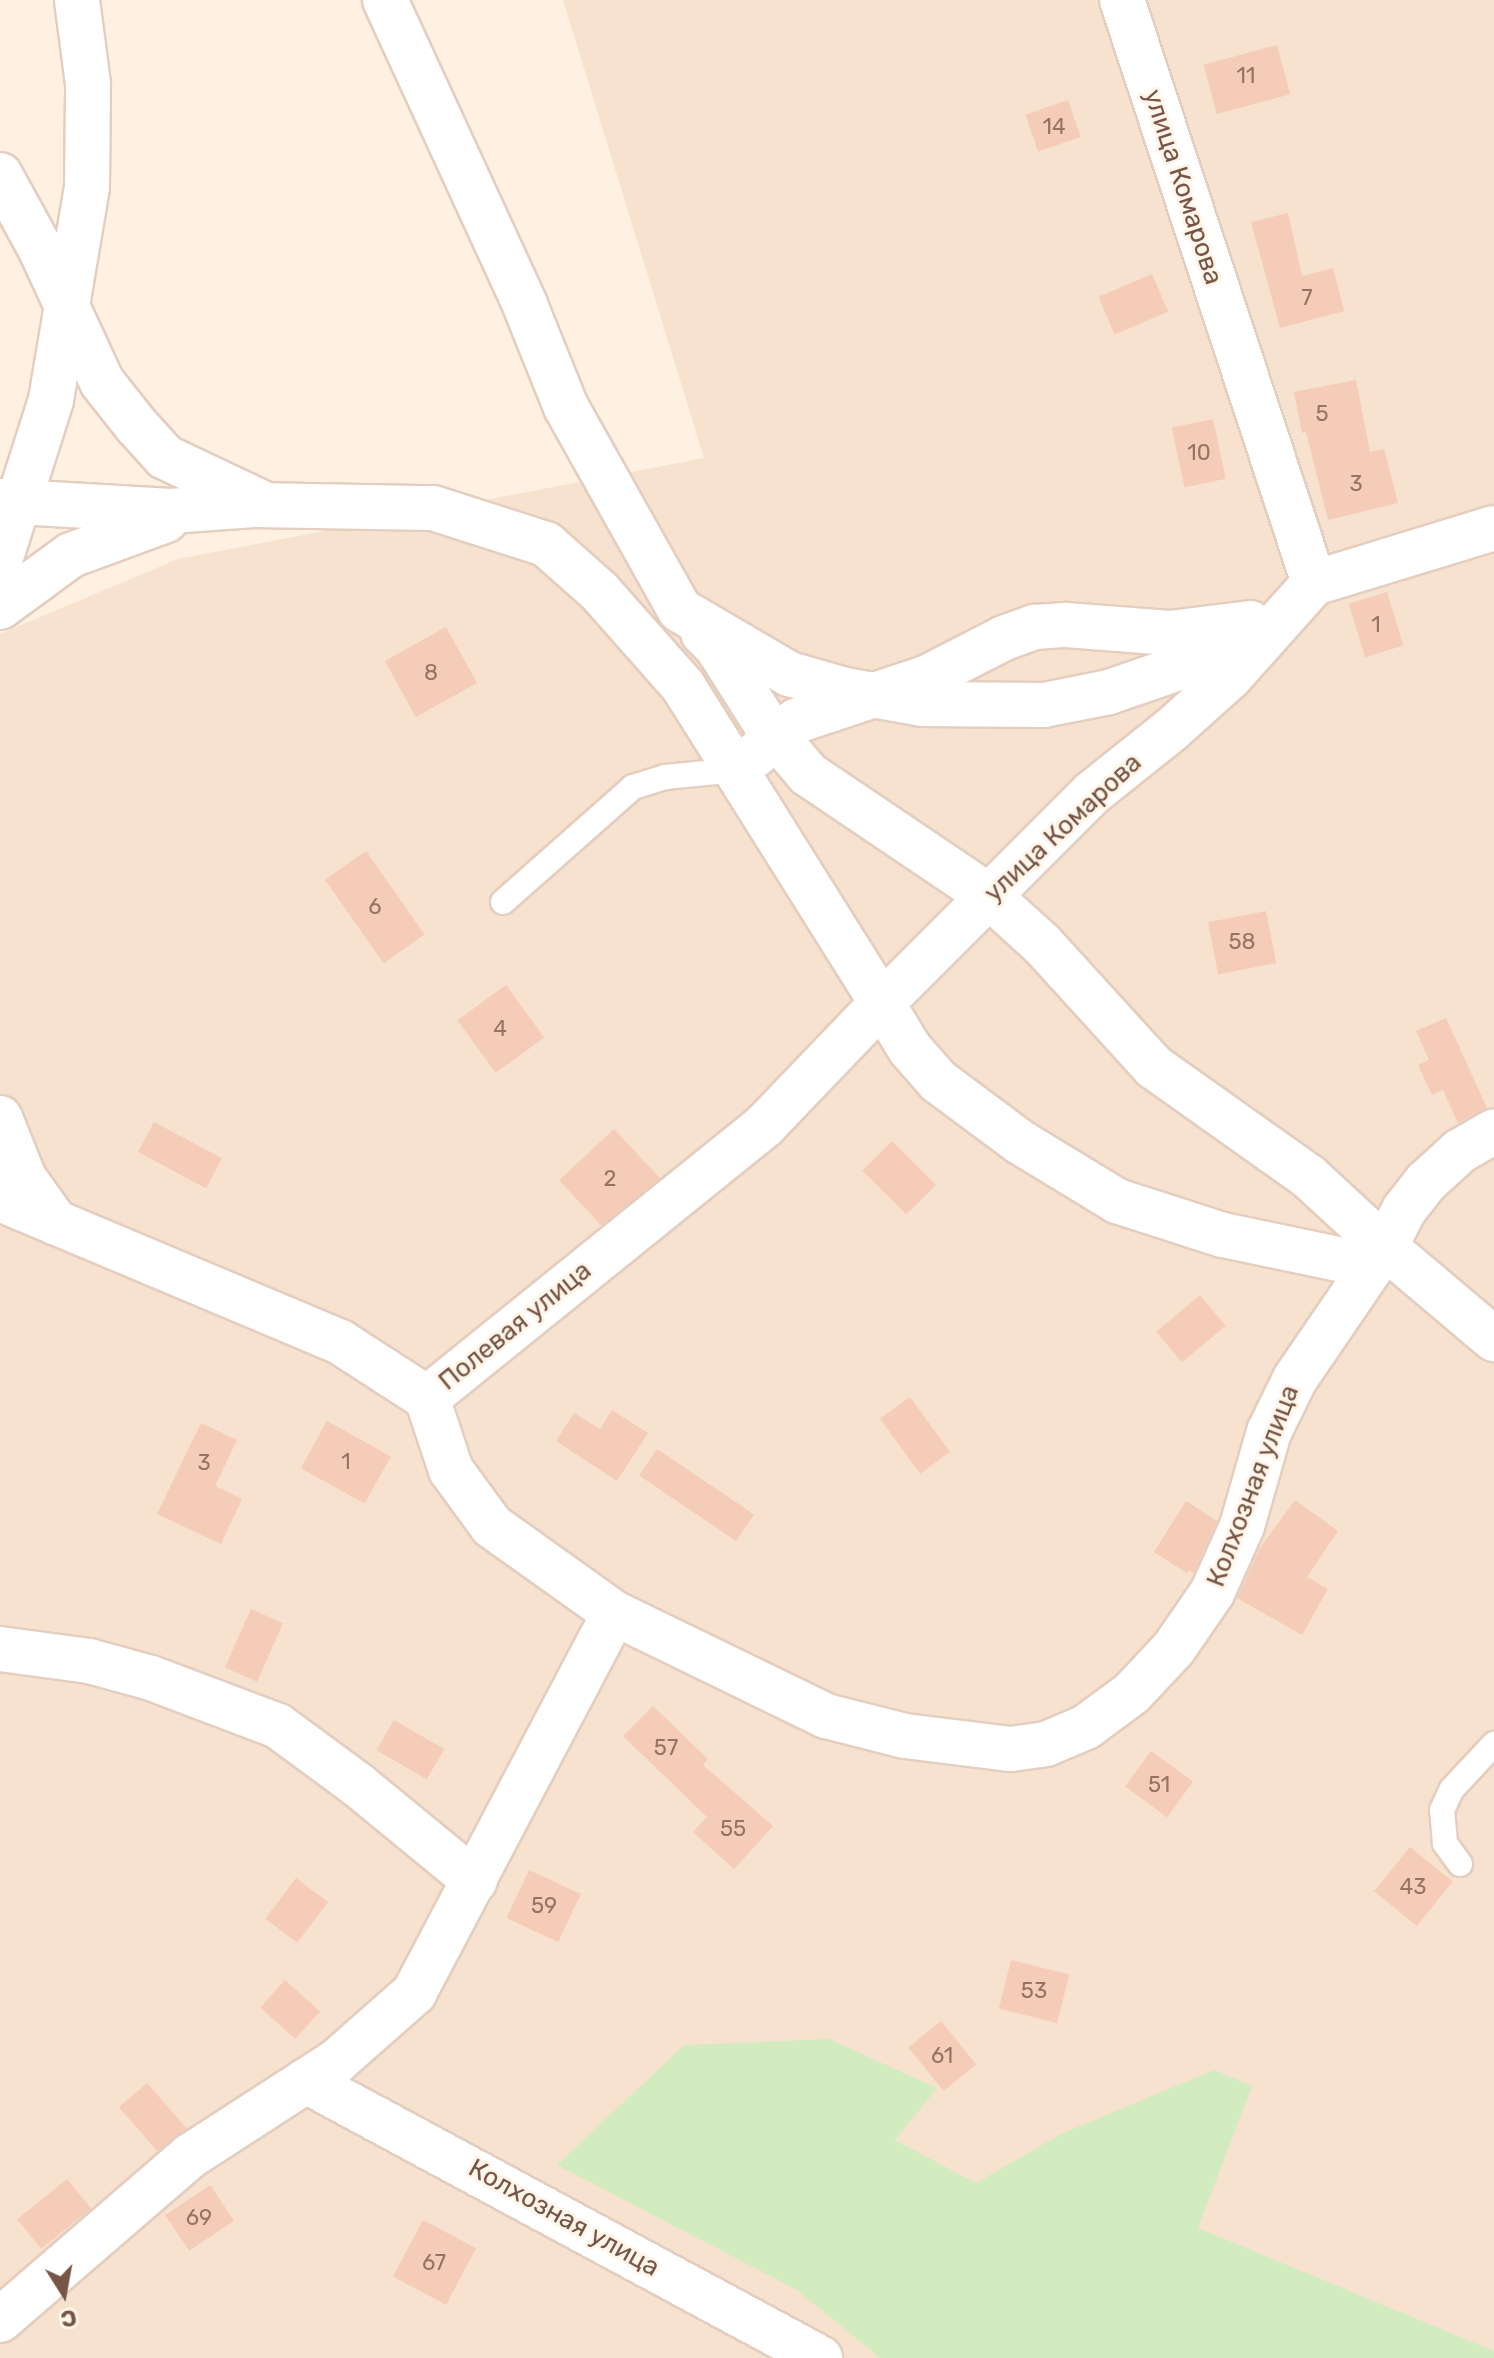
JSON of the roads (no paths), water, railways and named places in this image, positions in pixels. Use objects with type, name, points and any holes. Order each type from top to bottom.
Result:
[{"type":"street","points":[[0,560],[9,502],[51,400],[87,187],[90,126],[77,0]]},
{"type":"street","points":[[385,0],[525,305],[566,407],[680,610],[717,647],[777,737],[808,774],[989,896],[1042,944],[1154,1067],[1308,1176],[1379,1257],[1494,1339]]},
{"type":"street","name":"улица Комарова","points":[[882,1003],[1092,793],[1230,677],[1314,583],[1122,0]]},
{"type":"street","points":[[0,175],[41,250],[102,382],[165,457],[268,505]]},
{"type":"street","points":[[9,502],[171,511],[268,505],[433,508],[546,544],[680,610],[789,674],[922,704],[985,707],[1070,700],[1109,692],[1231,650],[1284,616]]},
{"type":"street","points":[[0,607],[71,555],[117,535],[207,508]]},
{"type":"street","points":[[1314,583],[1484,532]]},
{"type":"street","points":[[546,544],[599,591],[683,686],[910,1049],[938,1081],[1020,1142],[1117,1201],[1223,1235],[1379,1257]]},
{"type":"street","points":[[737,770],[796,721],[926,678],[1004,638],[1035,627],[1066,625],[1170,633],[1220,629],[1284,616]]},
{"type":"street","name":"Полевая улица","points":[[0,1199],[340,1342],[427,1398],[765,1125],[882,1003]]},
{"type":"street","points":[[0,1118],[24,1178],[56,1223]]},
{"type":"street","name":"Колхозная улица","points":[[427,1398],[451,1470],[492,1526],[614,1613],[826,1716],[905,1736],[1011,1749],[1046,1744],[1086,1727],[1132,1693],[1174,1648],[1212,1593],[1242,1526],[1269,1432],[1288,1392],[1379,1257],[1404,1210],[1426,1182],[1460,1151],[1494,1131]]},
{"type":"street","points":[[0,2320],[190,2156],[337,2061],[414,1993],[614,1613]]},
{"type":"street","points":[[0,1649],[89,1661],[151,1678],[278,1726],[475,1881]]},
{"type":"street","name":"Колхозная улица","points":[[306,2081],[820,2358]]},
{"type":"lane","points":[[503,902],[633,787],[665,777],[737,770]]},
{"type":"lane","points":[[1460,1864],[1445,1843],[1442,1810],[1452,1789],[1494,1744]]}]
